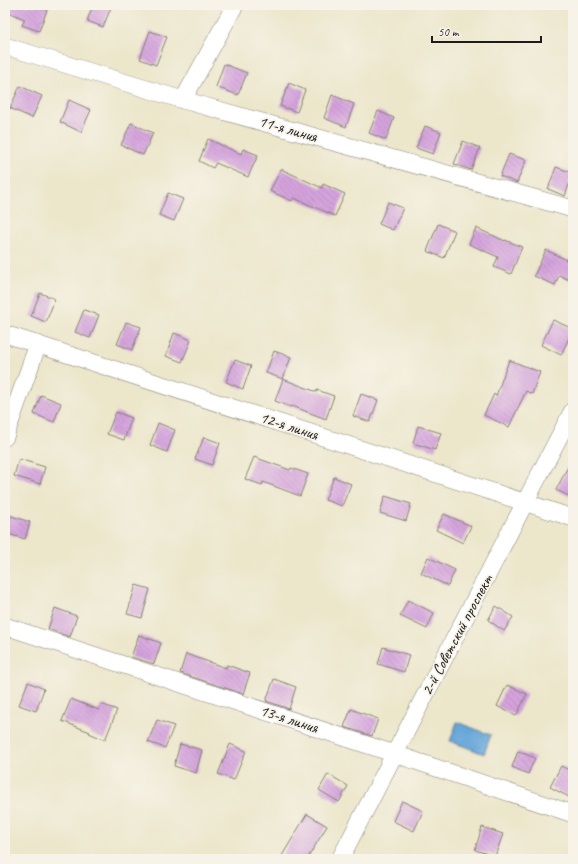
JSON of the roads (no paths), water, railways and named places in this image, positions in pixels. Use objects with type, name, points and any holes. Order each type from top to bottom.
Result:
[{"type":"street","points":[[183,100],[235,5]]},
{"type":"street","name":"11-я линия","points":[[5,46],[183,100],[573,209]]},
{"type":"street","name":"12-я линия","points":[[5,334],[573,518]]},
{"type":"street","points":[[5,437],[38,344]]},
{"type":"street","name":"2-й Советский проспект","points":[[340,859],[573,410]]},
{"type":"street","name":"13-я линия","points":[[5,626],[573,814]]},
{"type":"water","points":[[457,722],[491,735],[484,754],[450,741]]}]
